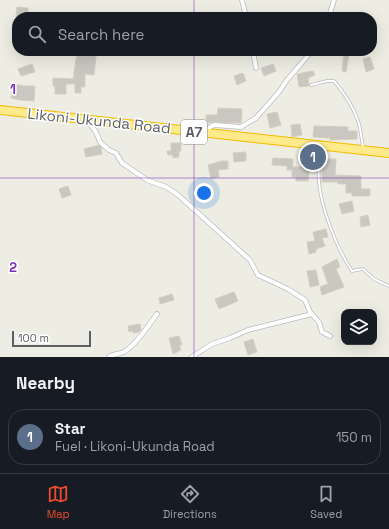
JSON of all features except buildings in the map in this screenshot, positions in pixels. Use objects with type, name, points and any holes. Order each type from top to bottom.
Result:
[{"type":"highway","name":"Likoni-Ukunda Road","points":[[0,110],[389,153]]},
{"type":"street","points":[[242,0],[245,12]]},
{"type":"street","points":[[330,12],[334,0]]},
{"type":"street","points":[[254,56],[256,68]]},
{"type":"street","points":[[206,133],[210,127],[214,125],[241,127],[256,118],[308,56]]},
{"type":"street","points":[[87,120],[96,132],[100,142],[109,150],[116,153],[122,163],[147,180],[166,187],[177,194],[250,260],[258,275],[288,289],[305,300],[312,314],[319,322],[322,332],[330,336]]},
{"type":"street","points":[[109,357],[124,352],[145,330],[157,314]]},
{"type":"street","points":[[192,357],[212,344],[248,330],[312,314]]},
{"type":"lane","points":[[311,85],[327,80],[334,81],[342,90],[360,127],[363,150]]},
{"type":"lane","points":[[320,146],[319,181],[322,201],[337,246],[344,260],[352,271],[363,269],[374,279],[389,286]]},
{"type":"place","name":"Star","points":[[313,157]]}]
